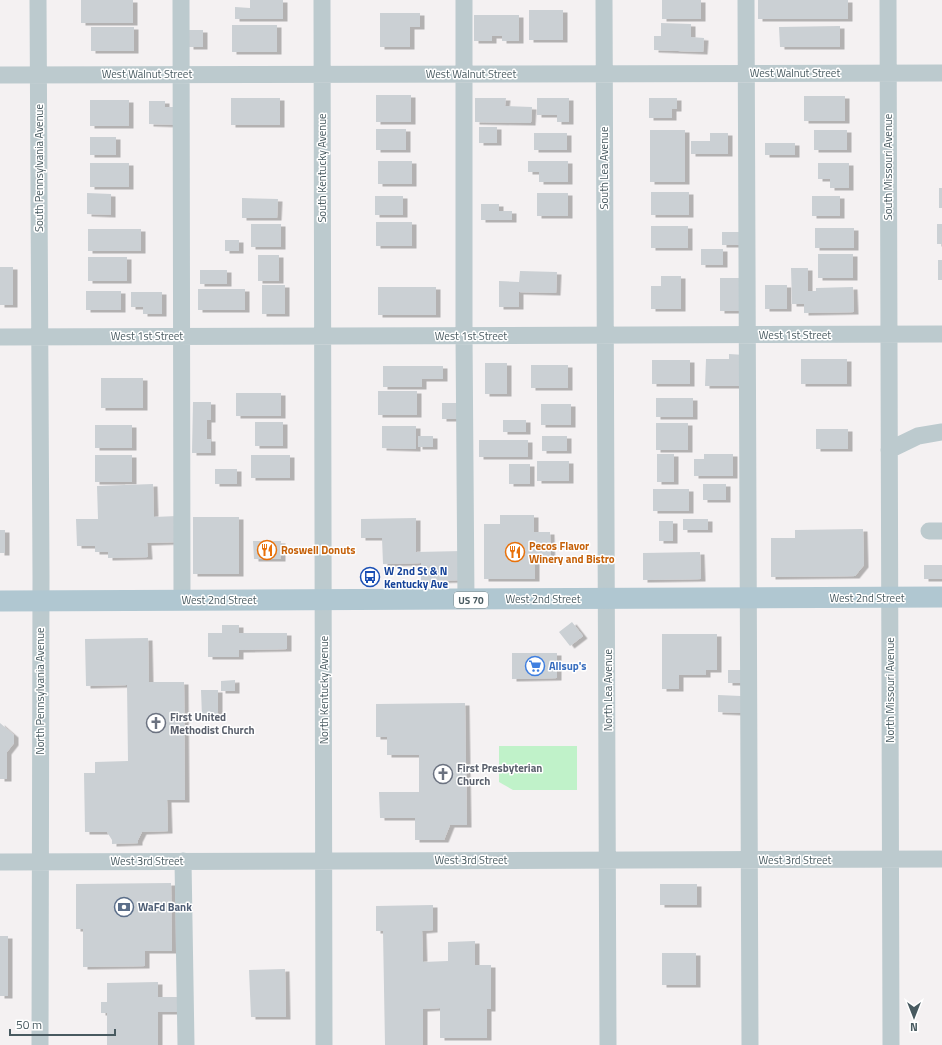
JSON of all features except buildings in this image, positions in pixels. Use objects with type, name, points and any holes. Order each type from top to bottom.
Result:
[{"type":"main road","name":"West 2nd Street","points":[[0,601],[942,597]]},
{"type":"street","name":"South Pennsylvania Avenue","points":[[38,0],[40,337]]},
{"type":"street","points":[[181,0],[182,600]]},
{"type":"street","name":"South Kentucky Avenue","points":[[322,0],[322,336]]},
{"type":"street","points":[[464,0],[466,600]]},
{"type":"street","name":"South Lea Avenue","points":[[604,0],[605,335]]},
{"type":"street","points":[[746,0],[750,1045]]},
{"type":"street","name":"South Missouri Avenue","points":[[888,0],[888,334]]},
{"type":"street","name":"West Walnut Street","points":[[0,75],[942,73]]},
{"type":"street","name":"North Missouri Avenue","points":[[888,334],[891,1045]]},
{"type":"street","name":"West 1st Street","points":[[0,337],[942,334]]},
{"type":"street","name":"North Lea Avenue","points":[[605,335],[608,1045]]},
{"type":"street","name":"North Kentucky Avenue","points":[[322,336],[324,600],[324,1045]]},
{"type":"street","name":"North Pennsylvania Avenue","points":[[40,337],[40,1045]]},
{"type":"street","points":[[889,450],[918,436],[942,432]]},
{"type":"street","name":"West 3rd Street","points":[[0,862],[942,859]]},
{"type":"street","points":[[183,861],[186,1045]]},
{"type":"green space","points":[[499,746],[577,746],[577,790],[513,790],[499,782]]},
{"type":"place","name":"Roswell Donuts","points":[[267,550]]},
{"type":"place","name":"Pecos Flavor Winery and Bistro","points":[[515,552]]},
{"type":"place","name":"W 2nd St & N Kentucky Ave","points":[[370,577]]},
{"type":"place","name":"Allsup's","points":[[535,666]]},
{"type":"place","name":"First United Methodist Church","points":[[156,723]]},
{"type":"place","name":"First Presbyterian Church","points":[[443,774]]},
{"type":"place","name":"WaFd Bank","points":[[124,907]]}]
